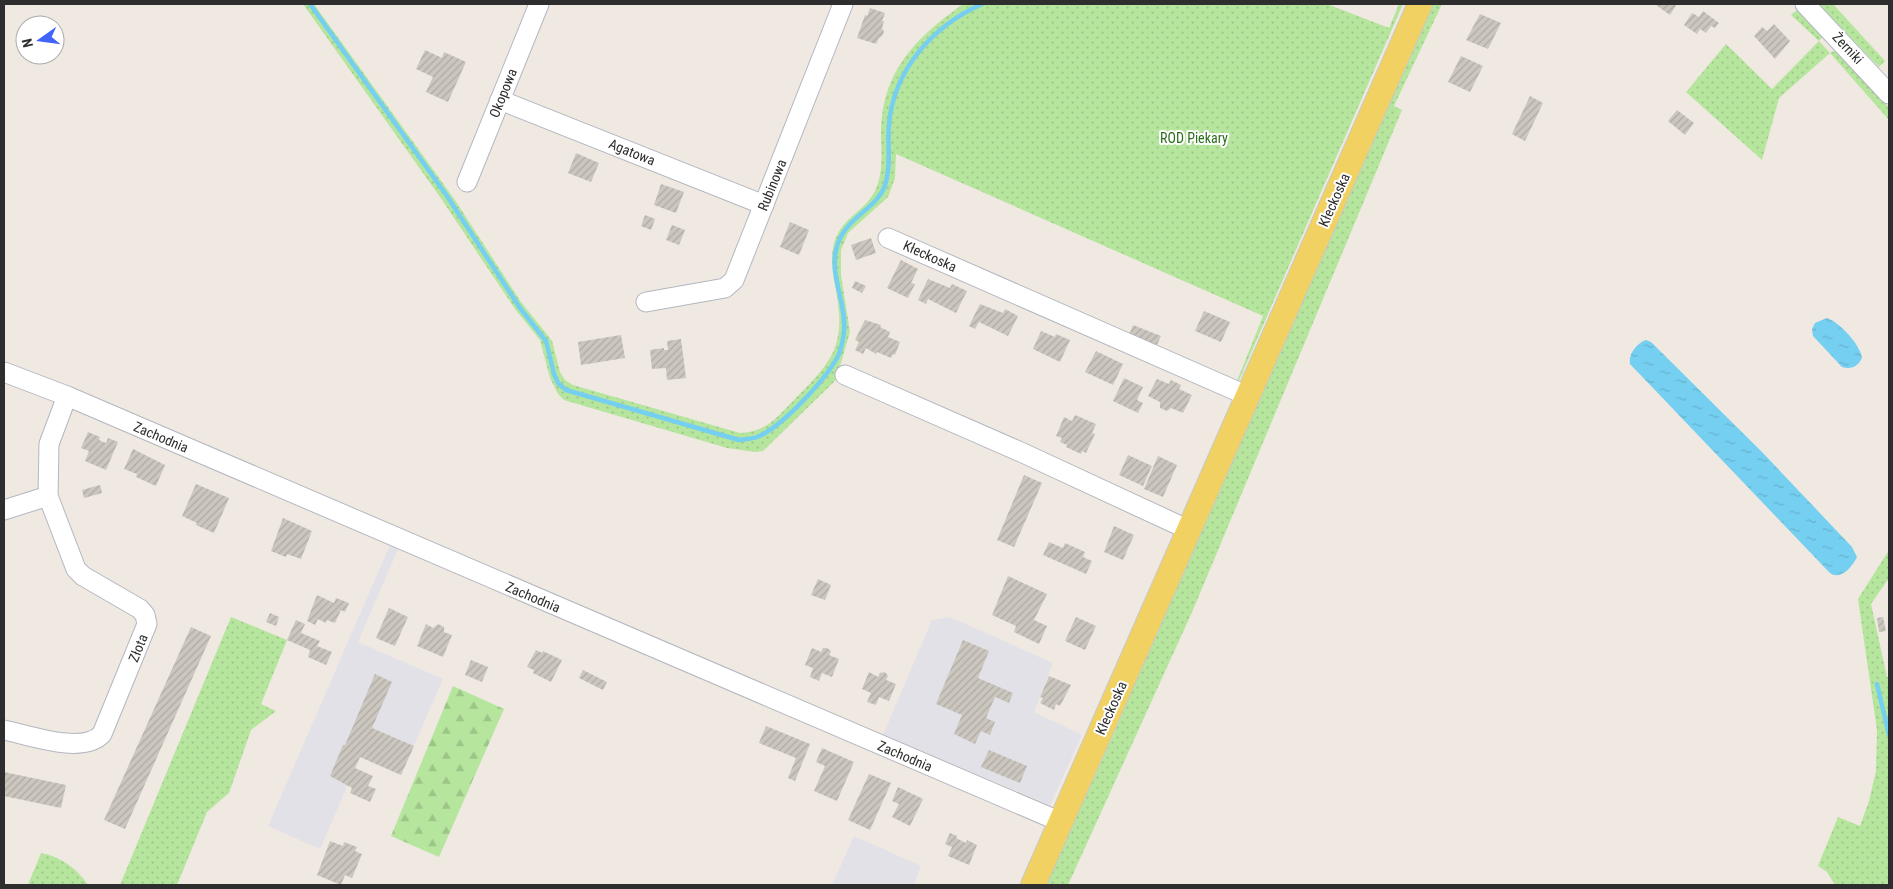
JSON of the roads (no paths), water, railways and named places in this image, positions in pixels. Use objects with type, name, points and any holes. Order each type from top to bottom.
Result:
[{"type":"main road","name":"Kłeckoska","points":[[1034,885],[1420,4]]},
{"type":"street","name":"Okopowa","points":[[467,182],[539,4]]},
{"type":"street","name":"Rubinowa","points":[[646,302],[725,288],[734,280],[843,4]]},
{"type":"street","name":"Żerniki","points":[[1805,4],[1889,94]]},
{"type":"street","name":"Agatowa","points":[[500,100],[764,204]]},
{"type":"street","name":"Kłeckoska","points":[[888,238],[1248,396]]},
{"type":"street","name":"Zachodnia","points":[[4,372],[67,396],[1061,822]]},
{"type":"street","points":[[845,375],[1023,453],[1189,530]]},
{"type":"street","name":"Złota","points":[[4,730],[71,744],[83,744],[99,738],[147,624],[145,615],[140,609],[83,576],[76,569],[48,496],[49,444],[67,396]]},
{"type":"street","points":[[4,510],[48,496]]},
{"type":"water","points":[[1827,318],[1843,329],[1857,346],[1862,358],[1854,367],[1842,367],[1813,336],[1812,329],[1815,323]]},
{"type":"water","points":[[1646,340],[1651,342],[1762,452],[1852,547],[1857,557],[1848,569],[1842,574],[1833,575],[1630,364],[1630,356],[1634,349]]},
{"type":"waterway","points":[[310,4],[447,196],[520,308],[546,341],[558,383],[566,390],[739,440],[751,439],[767,432],[790,414],[823,379],[837,358],[844,332],[844,322],[835,270],[836,250],[845,230],[873,203],[884,188],[889,164],[889,124],[892,104],[899,85],[908,68],[932,37],[964,13],[982,4]]},
{"type":"waterway","points":[[1877,684],[1889,735]]},
{"type":"park label","name":"ROD Piekary","points":[[1194,138]]}]
